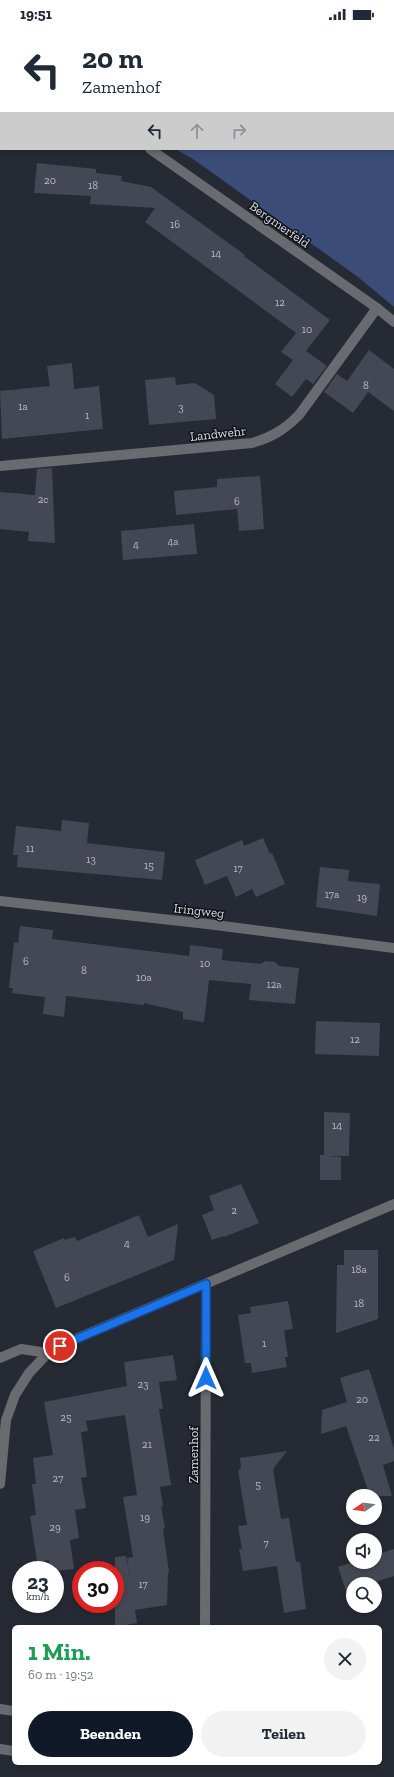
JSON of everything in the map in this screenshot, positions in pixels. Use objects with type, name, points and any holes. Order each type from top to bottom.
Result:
[{"type":"street","name":"Bergmerfeld","points":[[151,150],[377,308],[394,322]]},
{"type":"street","name":"Landwehr","points":[[0,466],[252,443],[268,438],[285,428],[299,415],[377,308]]},
{"type":"street","name":"Iringweg","points":[[0,901],[207,924],[394,948]]},
{"type":"street","points":[[0,1484],[6,1420],[15,1395],[30,1372],[48,1353],[73,1340],[394,1204]]},
{"type":"street","name":"Zamenhof","points":[[205,1625],[206,1284]]},
{"type":"street","points":[[0,1358],[21,1349],[48,1353]]},
{"type":"street","points":[[0,1708],[12,1711]]},
{"type":"street","points":[[0,1749],[12,1751]]},
{"type":"shaded area","points":[[177,150],[394,150],[394,307],[358,277],[193,159]]},
{"type":"building","points":[[37,163],[96,169],[96,173],[122,176],[121,181],[151,187],[245,255],[244,256],[330,320],[306,351],[327,366],[313,384],[306,379],[292,397],[275,384],[293,360],[281,352],[296,333],[145,222],[155,208],[90,204],[91,196],[34,193]]},
{"type":"building","points":[[369,350],[394,369],[394,411],[368,392],[353,413],[324,392],[337,374],[347,381]]},
{"type":"building","points":[[72,363],[74,389],[99,386],[103,429],[2,439],[0,391],[50,386],[47,366]]},
{"type":"building","points":[[175,377],[176,385],[195,383],[214,395],[216,419],[149,425],[145,380]]},
{"type":"building","points":[[52,468],[55,543],[28,541],[29,532],[0,529],[0,492],[35,495],[37,469]]},
{"type":"building","points":[[260,476],[264,529],[239,531],[237,509],[176,515],[174,491],[217,487],[217,479]]},
{"type":"building","points":[[194,524],[197,554],[123,560],[121,531]]},
{"type":"building","points":[[62,820],[89,823],[87,843],[165,852],[162,880],[17,867],[18,855],[13,855],[16,826],[61,831]]},
{"type":"building","points":[[263,838],[270,854],[272,853],[285,884],[256,897],[252,889],[236,897],[227,876],[205,885],[195,860],[242,840],[244,846]]},
{"type":"building","points":[[320,867],[349,870],[348,881],[380,884],[377,916],[316,907]]},
{"type":"building","points":[[20,926],[53,930],[52,939],[189,956],[190,945],[223,949],[222,960],[261,964],[265,961],[275,962],[279,966],[299,968],[295,1004],[249,1000],[251,984],[209,980],[204,1022],[183,1019],[183,1012],[144,1003],[144,1005],[66,996],[64,1017],[43,1014],[45,997],[12,993],[13,988],[9,988],[14,942],[18,943]]},
{"type":"building","points":[[316,1021],[380,1023],[379,1056],[315,1054]]},
{"type":"building","points":[[324,1112],[350,1113],[349,1156],[327,1156],[341,1157],[341,1180],[320,1180],[320,1155],[324,1155]]},
{"type":"building","points":[[241,1184],[259,1223],[224,1237],[223,1236],[212,1240],[202,1215],[214,1210],[209,1196]]},
{"type":"building","points":[[139,1215],[148,1237],[178,1224],[174,1260],[56,1308],[33,1251],[64,1238],[64,1240],[75,1237],[77,1241]]},
{"type":"building","points":[[344,1250],[378,1250],[378,1319],[336,1333],[337,1265],[344,1265]]},
{"type":"building","points":[[288,1301],[293,1329],[284,1330],[288,1357],[285,1357],[287,1367],[252,1373],[251,1363],[245,1363],[238,1315],[251,1313],[250,1307]]},
{"type":"building","points":[[173,1355],[177,1380],[159,1382],[163,1409],[159,1409],[171,1485],[160,1487],[163,1506],[161,1506],[165,1528],[163,1529],[169,1572],[167,1605],[135,1610],[137,1623],[115,1625],[115,1613],[124,1613],[124,1561],[115,1561],[115,1557],[126,1556],[130,1577],[127,1558],[133,1557],[123,1497],[137,1495],[125,1415],[86,1421],[88,1431],[81,1432],[87,1477],[81,1478],[86,1508],[75,1510],[79,1538],[70,1540],[73,1561],[72,1569],[64,1570],[64,1561],[37,1561],[30,1516],[36,1515],[32,1484],[36,1484],[33,1458],[53,1455],[44,1402],[127,1386],[124,1362]]},
{"type":"building","points":[[369,1369],[394,1449],[394,1461],[383,1465],[392,1496],[382,1496],[382,1489],[368,1489],[346,1426],[321,1434],[322,1410],[347,1402],[340,1378]]},
{"type":"building","points":[[287,1451],[273,1469],[281,1519],[289,1518],[296,1562],[300,1562],[306,1609],[284,1613],[277,1566],[243,1571],[239,1549],[242,1549],[238,1526],[247,1525],[238,1471],[241,1468],[240,1458]]},
{"type":"building","points":[[394,1549],[394,1576],[382,1580],[382,1577],[346,1577],[346,1591],[338,1567],[346,1564],[346,1569],[382,1569],[382,1553]]},
{"type":"route","points":[[60,1346],[206,1284],[206,1378]]}]
